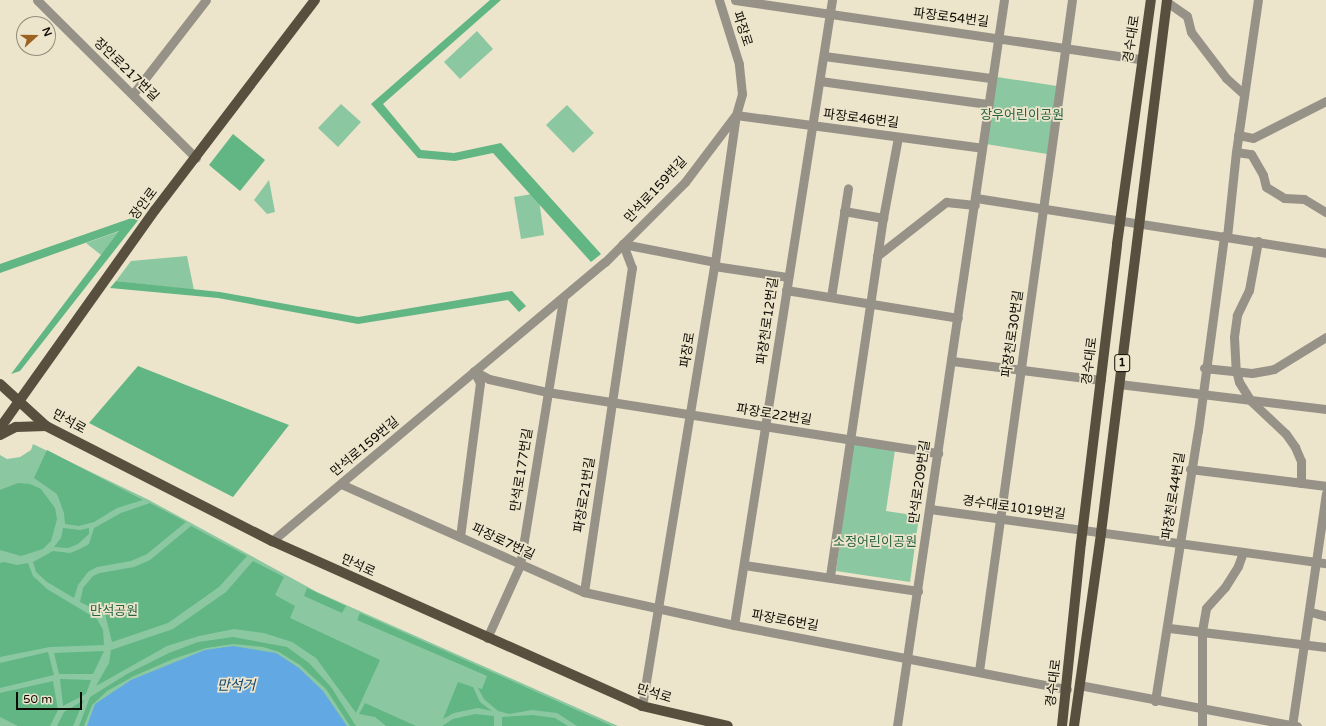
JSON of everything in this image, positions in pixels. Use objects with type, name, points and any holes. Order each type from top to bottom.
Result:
[{"type":"main road","name":"장안로","points":[[0,428],[155,210],[315,0]]},
{"type":"main road","name":"경수대로","points":[[1062,726],[1082,531],[1141,59],[1151,0]]},
{"type":"main road","name":"경수대로","points":[[1074,725],[1098,533],[1140,223],[1167,1]]},
{"type":"main road","name":"만석로","points":[[0,384],[46,426],[272,541],[642,706],[724,726]]},
{"type":"main road","points":[[0,435],[16,427],[46,426]]},
{"type":"main road","points":[[1066,694],[1070,712],[1070,723],[1074,725]]},
{"type":"street","name":"장안로217번길","points":[[37,0],[196,158]]},
{"type":"street","points":[[133,94],[206,0]]},
{"type":"street","name":"파장로","points":[[642,706],[691,415],[715,264],[736,115],[742,94],[739,64],[719,0]]},
{"type":"street","name":"파장로54번길","points":[[735,0],[830,15],[998,37],[1141,59]]},
{"type":"street","name":"파장천로12번길","points":[[734,625],[832,0]]},
{"type":"street","name":"만석로209번길","points":[[897,726],[976,201],[987,104],[1004,0]]},
{"type":"street","name":"파장천로30번길","points":[[979,671],[1072,0]]},
{"type":"street","name":"파장천로44번길","points":[[1155,701],[1169,628],[1179,543],[1190,469],[1198,431],[1204,368],[1225,236],[1258,0]]},
{"type":"street","name":"경수대로","points":[[1167,1],[1187,16],[1191,32],[1226,78],[1244,94]]},
{"type":"street","points":[[824,56],[991,78]]},
{"type":"street","points":[[820,82],[987,104]]},
{"type":"street","points":[[1238,135],[1253,138],[1326,102]]},
{"type":"street","name":"파장로46번길","points":[[736,115],[982,148]]},
{"type":"street","name":"만석로159번길","points":[[272,541],[474,371],[563,299],[623,244],[685,182],[736,115]]},
{"type":"street","points":[[830,576],[852,440],[877,256],[898,137]]},
{"type":"street","points":[[1253,138],[1251,154],[1263,174],[1266,187],[1284,198],[1304,200],[1326,212]]},
{"type":"street","points":[[1236,152],[1251,154]]},
{"type":"street","points":[[831,297],[848,188]]},
{"type":"street","points":[[877,256],[946,202],[976,201],[1044,207],[1326,253]]},
{"type":"street","points":[[844,211],[883,218]]},
{"type":"street","points":[[1258,241],[1248,290],[1237,315],[1234,337],[1236,370],[1239,382],[1251,401],[1286,434],[1295,447],[1301,461],[1301,483]]},
{"type":"street","name":"만석로159번길","points":[[623,244],[715,264],[788,277]]},
{"type":"street","name":"파장로21번길","points":[[584,592],[632,268],[623,244]]},
{"type":"street","points":[[786,290],[958,318]]},
{"type":"street","name":"만석로177번길","points":[[487,638],[520,565],[563,299]]},
{"type":"street","points":[[1204,368],[1236,370],[1252,373],[1274,369],[1326,337]]},
{"type":"street","points":[[952,361],[1021,368],[1101,380]]},
{"type":"street","points":[[474,371],[489,379],[547,392],[691,415]]},
{"type":"street","points":[[460,537],[480,384],[474,371]]},
{"type":"street","points":[[1119,384],[1326,409]]},
{"type":"street","name":"파장로22번길","points":[[691,415],[938,453]]},
{"type":"street","points":[[1190,469],[1326,486]]},
{"type":"street","name":"파장로7번길","points":[[341,484],[520,565],[584,592],[658,608]]},
{"type":"street","points":[[1079,685],[1202,710],[1294,726],[1311,612],[1321,562],[1326,493]]},
{"type":"street","name":"경수대로1019번길","points":[[930,509],[1082,531],[1321,562]]},
{"type":"street","points":[[1202,726],[1202,631],[1206,608],[1225,587],[1244,552]]},
{"type":"street","points":[[744,565],[830,576],[918,590]]},
{"type":"street","name":"파장로6번길","points":[[658,608],[734,625],[979,671],[1066,694]]},
{"type":"street","points":[[1311,612],[1326,616]]},
{"type":"street","points":[[1169,628],[1306,644],[1326,648]]},
{"type":"green space","points":[[490,0],[501,0],[383,104],[421,150],[454,153],[501,143],[601,254],[591,262],[493,153],[455,161],[418,158],[371,104]]},
{"type":"green space","points":[[477,31],[493,49],[460,79],[444,62]]},
{"type":"green space","name":"장우어린이공원","points":[[997,77],[1057,86],[1047,154],[986,144]]},
{"type":"green space","points":[[341,104],[361,122],[338,147],[318,128]]},
{"type":"green space","points":[[567,105],[594,133],[573,153],[546,125]]},
{"type":"green space","points":[[233,134],[265,160],[240,191],[209,165]]},
{"type":"green space","points":[[269,180],[275,212],[267,214],[254,200]]},
{"type":"green space","points":[[538,193],[544,235],[521,239],[514,197]]},
{"type":"green space","points":[[143,214],[20,371],[11,374],[119,231],[0,273],[0,264]]},
{"type":"green space","points":[[120,231],[101,255],[86,243]]},
{"type":"green space","points":[[187,256],[194,290],[116,281],[131,261]]},
{"type":"green space","points":[[116,281],[220,292],[358,317],[512,291],[526,306],[519,312],[508,300],[358,324],[218,298],[110,288]]},
{"type":"green space","points":[[138,366],[289,425],[233,497],[89,423]]},
{"type":"green space","name":"만석공원","points":[[33,444],[149,500],[317,592],[618,726],[0,726],[0,455],[7,459],[20,457],[31,450]]},
{"type":"green space","name":"소정어린이공원","points":[[853,444],[895,450],[886,511],[919,516],[910,582],[836,571]]},
{"type":"green space","points":[[47,450],[143,500],[117,508],[94,522],[79,526],[65,524],[64,513],[57,494],[34,478]]},
{"type":"green space","points":[[18,483],[30,484],[41,489],[55,508],[57,519],[51,541],[43,549],[21,556],[0,550],[0,490]]},
{"type":"green space","points":[[150,503],[186,522],[147,554],[131,561],[97,567],[88,572],[78,585],[74,598],[47,582],[36,572],[33,562],[53,551],[70,553],[80,549],[89,544],[94,528],[121,513]]},
{"type":"green space","points":[[191,526],[247,556],[219,587],[168,623],[112,642],[105,614],[80,602],[83,588],[93,576],[100,573],[134,567],[150,560]]},
{"type":"green space","points":[[63,528],[80,530],[89,528],[89,534],[78,544],[68,548],[54,547],[61,538]]},
{"type":"green space","points":[[253,561],[284,577],[275,595],[295,606],[290,618],[380,660],[356,713],[316,658],[292,642],[264,633],[234,629],[199,636],[167,646],[96,686],[109,663],[111,650],[173,629],[226,592]]},
{"type":"green space","points":[[4,562],[17,565],[28,563],[33,576],[47,589],[97,619],[103,630],[104,645],[50,647],[0,657],[0,563]]},
{"type":"green space","points":[[307,588],[346,606],[342,613],[304,596]]},
{"type":"green space","points":[[360,613],[612,726],[577,726],[557,713],[532,710],[509,714],[498,711],[484,699],[478,688],[482,689],[487,676],[357,620]]},
{"type":"green space","points":[[233,637],[287,647],[309,663],[331,687],[356,726],[350,726],[326,689],[300,665],[279,652],[263,647],[233,644],[206,648],[173,659],[134,676],[107,691],[92,705],[84,726],[79,726],[90,697],[127,674],[169,653],[198,642]]},
{"type":"green space","points":[[104,651],[93,674],[59,674],[54,653]]},
{"type":"green space","points":[[48,652],[54,675],[0,688],[0,663]]},
{"type":"green space","points":[[60,679],[91,680],[86,694],[63,706]]},
{"type":"green space","points":[[53,681],[58,710],[50,726],[18,726],[0,717],[0,693]]},
{"type":"green space","points":[[458,682],[473,687],[480,702],[492,711],[478,708],[454,713],[443,719]]},
{"type":"green space","points":[[84,700],[73,726],[57,726],[64,712]]},
{"type":"green space","points":[[365,703],[416,726],[386,726],[375,717],[359,714]]},
{"type":"green space","points":[[475,714],[494,716],[494,726],[442,726],[453,719]]},
{"type":"green space","points":[[533,715],[555,718],[568,726],[502,726],[502,717]]},
{"type":"water","name":"만석거","points":[[233,646],[276,653],[299,668],[323,691],[347,726],[87,726],[95,704],[131,680],[205,650]]}]
